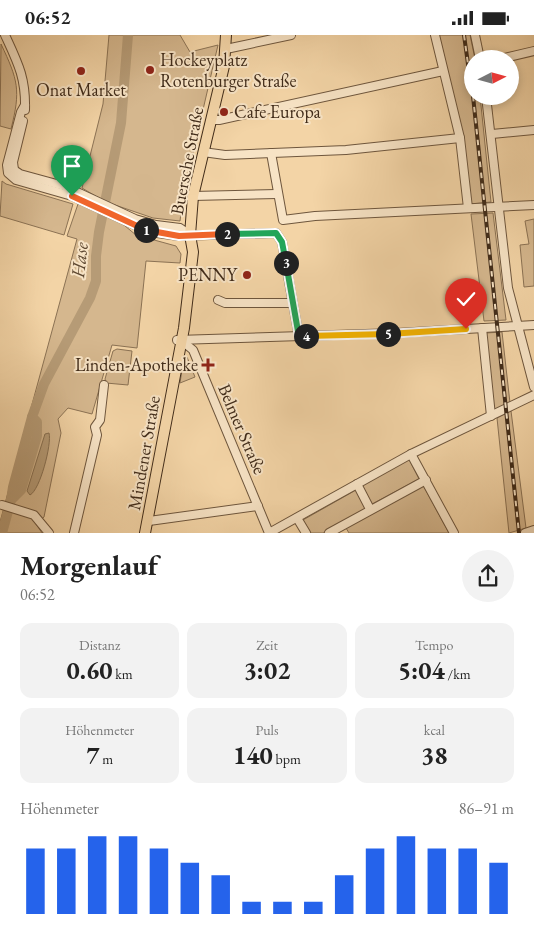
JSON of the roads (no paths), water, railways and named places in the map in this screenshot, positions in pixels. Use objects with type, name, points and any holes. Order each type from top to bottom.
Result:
[{"type":"main road","name":"Buersche Straße","points":[[190,235],[193,196],[226,49],[226,35]]},
{"type":"main road","name":"Mindener Straße","points":[[146,533],[173,377],[171,368],[179,340],[186,252],[190,235]]},
{"type":"street","points":[[5,35],[22,73],[25,105],[24,118],[13,162],[7,173]]},
{"type":"street","points":[[226,49],[291,35]]},
{"type":"street","points":[[435,35],[460,138],[468,208]]},
{"type":"street","points":[[475,35],[478,50]]},
{"type":"street","points":[[519,55],[534,51]]},
{"type":"street","points":[[211,120],[219,120],[444,71]]},
{"type":"street","points":[[7,173],[7,165],[21,112],[25,105]]},
{"type":"street","points":[[487,105],[508,289],[516,327],[534,387]]},
{"type":"street","points":[[492,134],[534,129]]},
{"type":"street","points":[[203,152],[225,155],[353,150],[460,138]]},
{"type":"street","points":[[271,153],[284,220],[315,216],[534,205]]},
{"type":"street","points":[[7,173],[64,186],[113,211],[147,223],[180,228],[190,235],[276,233],[282,242],[299,337]]},
{"type":"street","points":[[193,196],[278,194]]},
{"type":"street","points":[[218,300],[225,303],[293,303]]},
{"type":"street","points":[[179,340],[299,337],[534,325]]},
{"type":"street","points":[[482,328],[491,416]]},
{"type":"street","name":"Belmer Straße","points":[[179,340],[193,350],[269,533]]},
{"type":"street","points":[[74,533],[97,435],[95,427],[100,420],[104,385]]},
{"type":"street","points":[[269,533],[411,454],[534,395]]},
{"type":"street","points":[[411,454],[454,533]]},
{"type":"street","points":[[330,533],[370,509],[426,480]]},
{"type":"street","points":[[357,484],[370,509]]},
{"type":"street","points":[[2,505],[34,515],[49,533]]},
{"type":"street","points":[[149,521],[258,506]]},
{"type":"street","points":[[297,518],[306,533]]},
{"type":"street","points":[[525,533],[534,530]]},
{"type":"waterway","name":"Hase","points":[[2,533],[11,500],[21,490],[37,436],[37,422],[32,417],[44,384],[90,298],[96,281],[96,256],[99,232],[121,123],[128,35]]},
{"type":"waterway","name":"Hase","points":[[11,500],[32,417]]},
{"type":"railway","points":[[464,35],[466,50]]},
{"type":"railway","points":[[474,105],[519,533]]},
{"type":"place","name":"Hockeyplatz Rotenburger Straße","points":[[150,70]]},
{"type":"place","name":"Onat Market","points":[[81,71]]},
{"type":"place","name":"Cafe Europa","points":[[224,112]]},
{"type":"place","name":"PENNY","points":[[247,275]]},
{"type":"place","name":"Linden-Apotheke","points":[[208,365]]}]
